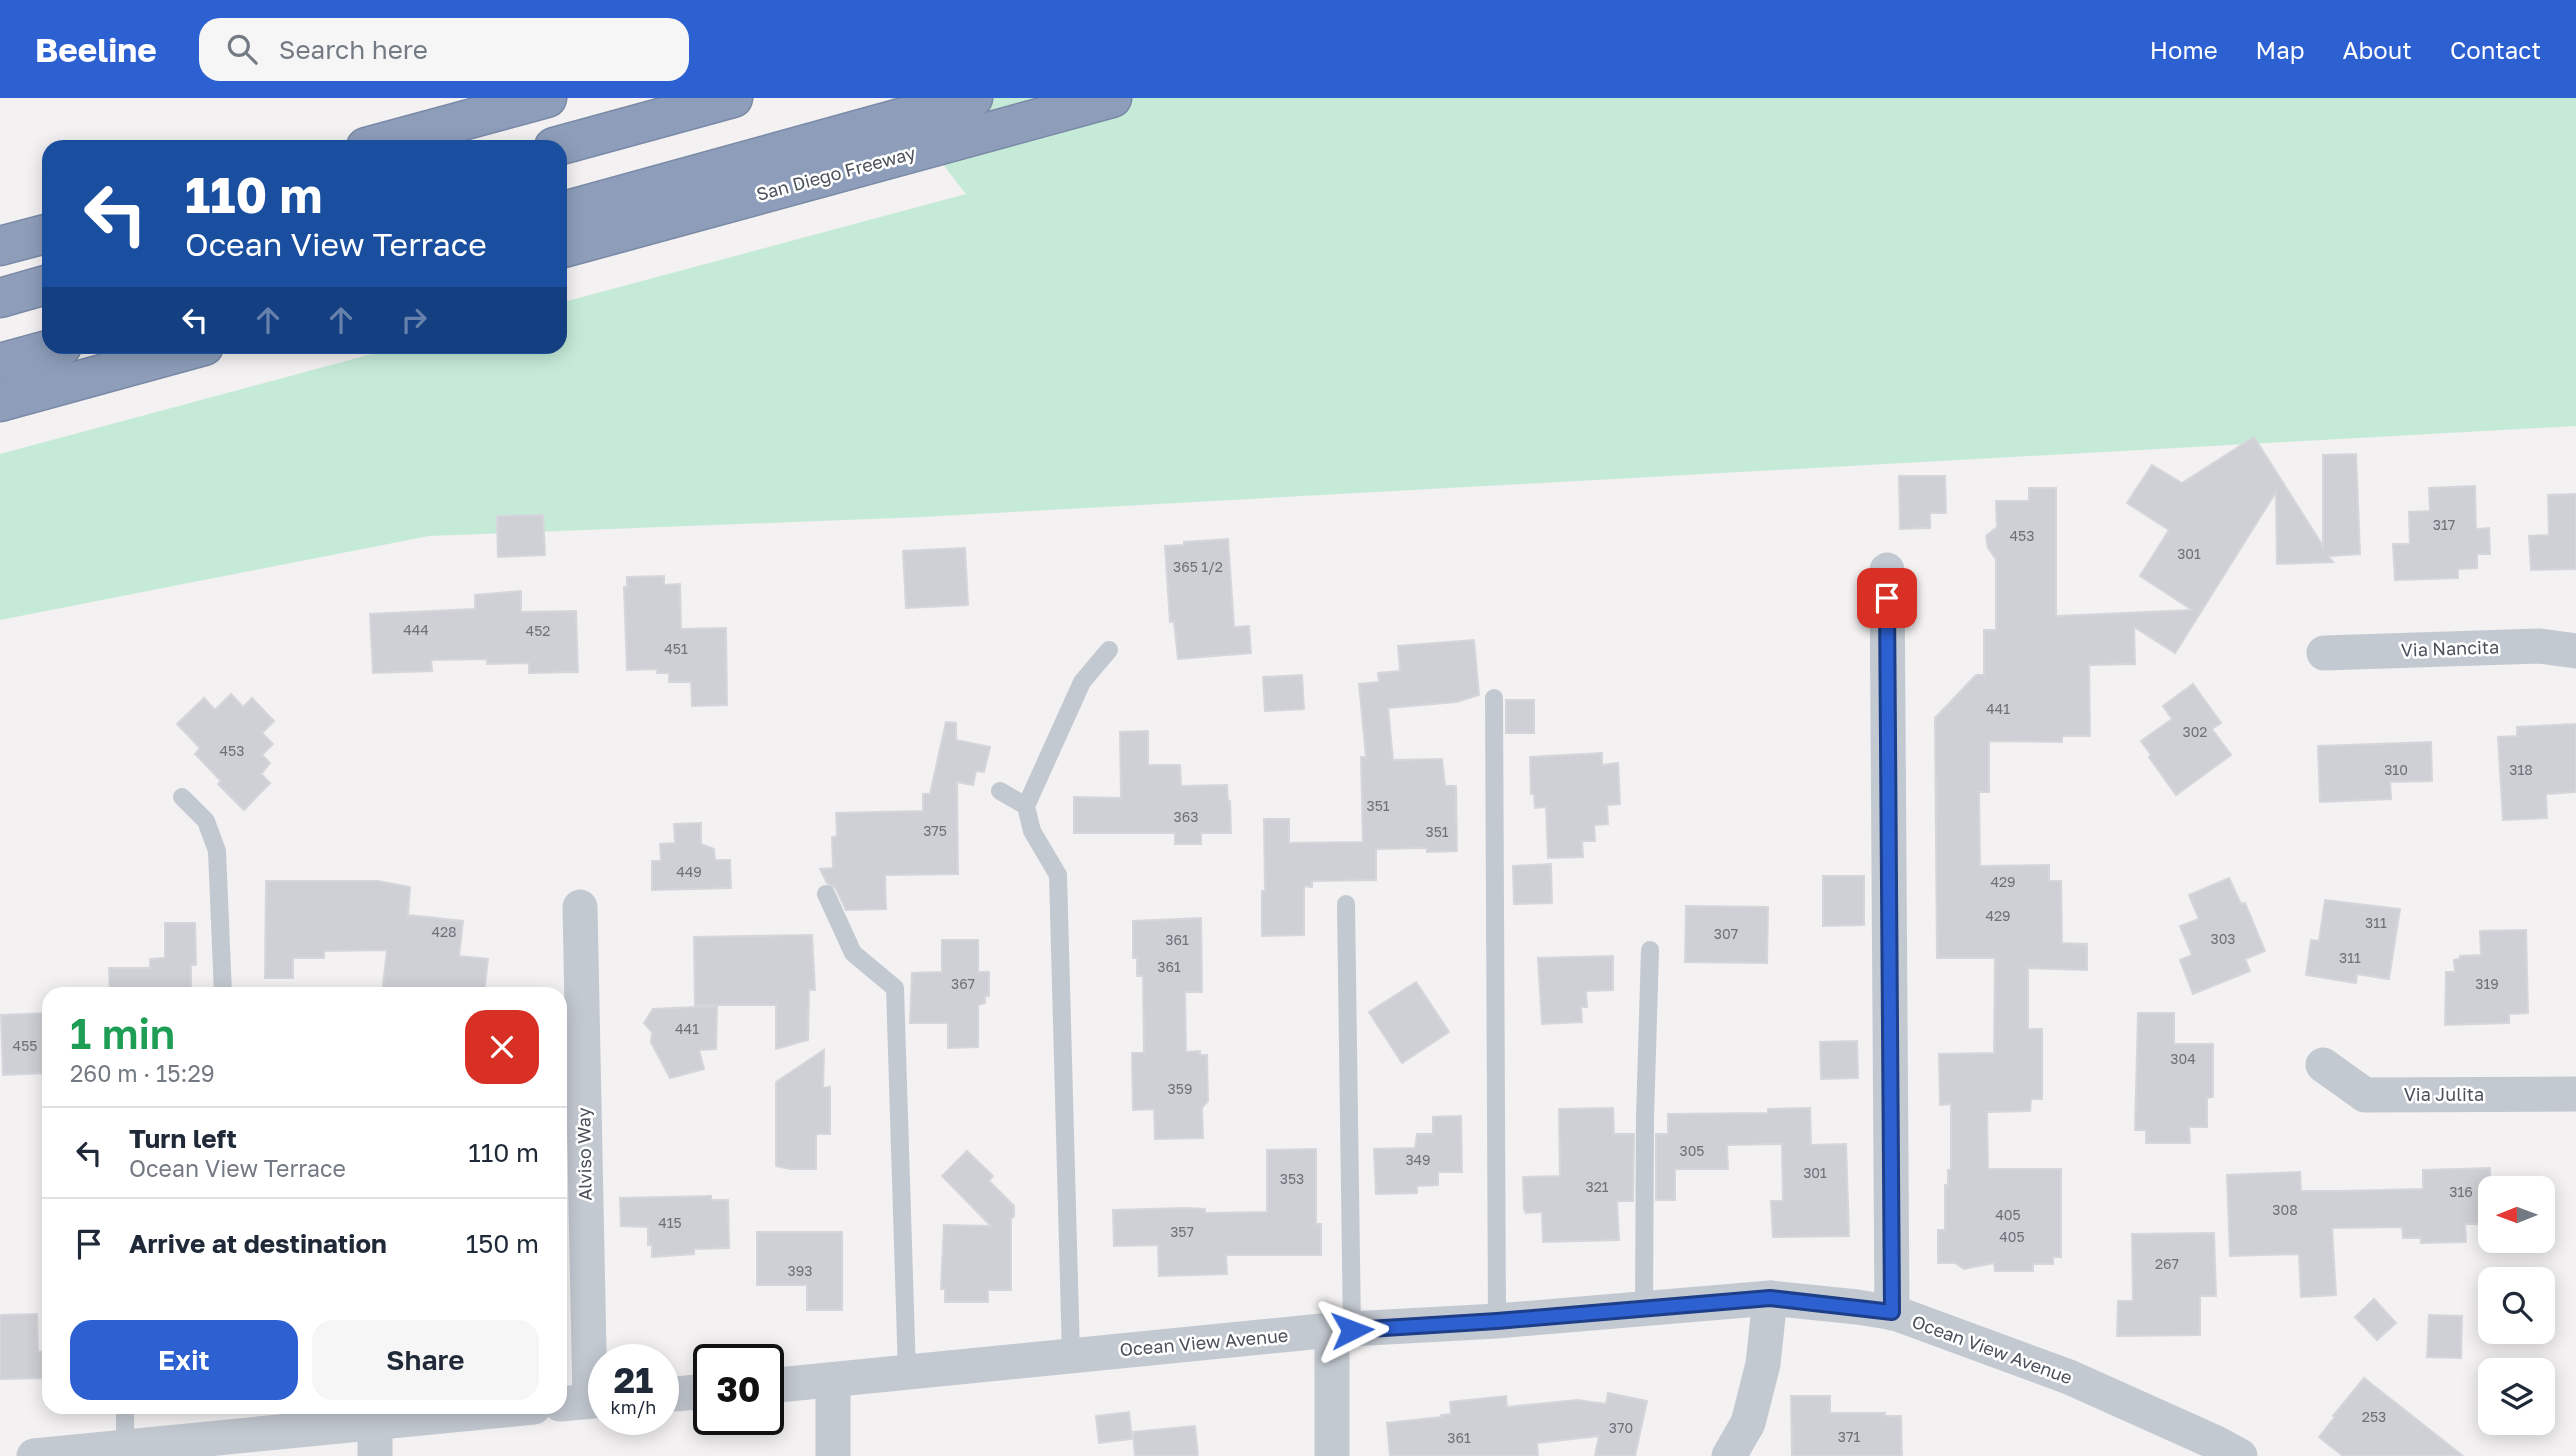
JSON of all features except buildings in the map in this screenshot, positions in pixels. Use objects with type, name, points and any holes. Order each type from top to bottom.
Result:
[{"type":"highway","points":[[392,140],[547,98]]},
{"type":"highway","points":[[567,143],[733,98]]},
{"type":"highway","points":[[567,210],[973,98]]},
{"type":"highway","name":"San Diego Freeway","points":[[567,247],[1112,98]]},
{"type":"highway","points":[[0,246],[42,235]]},
{"type":"highway","points":[[0,298],[42,286]]},
{"type":"highway","points":[[0,363],[42,351]]},
{"type":"highway","points":[[0,402],[175,354]]},
{"type":"street","points":[[1887,570],[1892,1312]]},
{"type":"street","name":"Via Nancita","points":[[2324,653],[2540,646],[2576,651]]},
{"type":"street","name":"Alviso Way","points":[[580,907],[585,1402]]},
{"type":"street","name":"Via Julita","points":[[2323,1065],[2365,1095],[2576,1094]]},
{"type":"street","points":[[1728,1456],[1748,1423],[1763,1364],[1770,1298]]},
{"type":"street","name":"Ocean View Avenue","points":[[784,1385],[1342,1330],[1497,1321],[1770,1298],[1892,1312],[2069,1377],[2214,1442],[2239,1456]]},
{"type":"street","points":[[1332,1456],[1342,1330]]},
{"type":"street","points":[[833,1380],[833,1456]]},
{"type":"street","points":[[34,1456],[125,1447],[375,1439],[499,1414]]},
{"type":"lane","points":[[1071,1355],[1058,875],[1032,831],[1026,806],[1082,682],[1109,650]]},
{"type":"lane","points":[[1494,698],[1497,1321]]},
{"type":"lane","points":[[1000,791],[1026,806]]},
{"type":"lane","points":[[182,797],[206,821],[217,851],[223,987]]},
{"type":"lane","points":[[826,894],[853,953],[895,988],[907,1373]]},
{"type":"lane","points":[[1342,1330],[1346,904]]},
{"type":"lane","points":[[1644,1309],[1645,1118],[1650,950]]},
{"type":"lane","points":[[125,1414],[125,1447]]},
{"type":"green space","points":[[891,98],[2576,98],[2576,426],[922,517],[429,536],[0,620],[0,454],[372,354],[567,354],[567,301],[966,194]]},
{"type":"route","points":[[1352,1330],[1770,1298],[1892,1312],[1887,598]]}]
